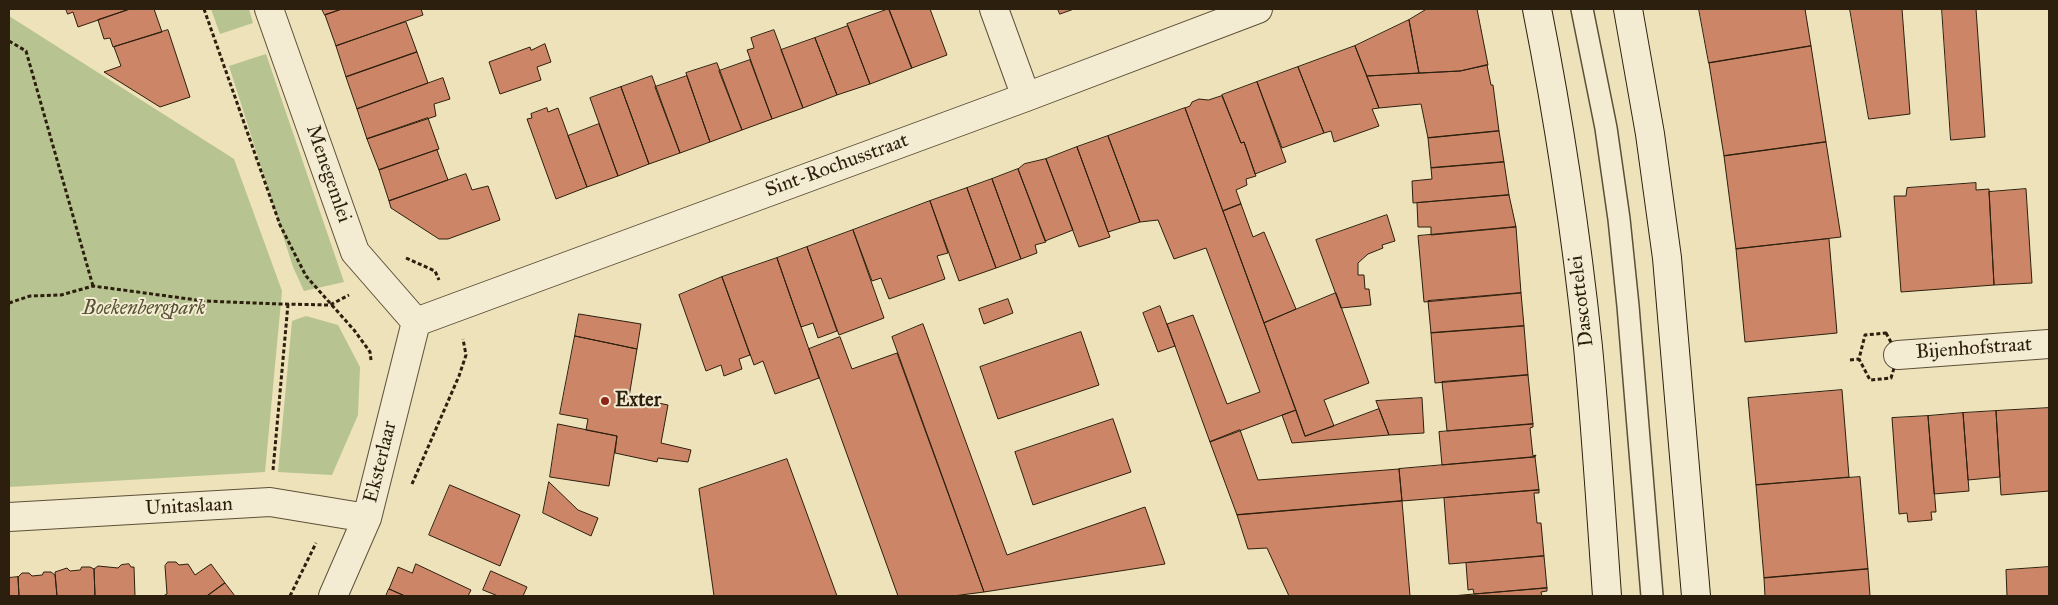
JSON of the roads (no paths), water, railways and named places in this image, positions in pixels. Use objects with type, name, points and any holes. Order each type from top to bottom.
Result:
[{"type":"street","name":"Menegemlei","points":[[269,9],[355,252],[416,322]]},
{"type":"street","points":[[994,9],[1026,97]]},
{"type":"street","name":"Sint-Rochusstraat","points":[[416,322],[1026,97],[1258,9]]},
{"type":"street","name":"Dascottelei","points":[[1537,9],[1560,138],[1588,347],[1607,596]]},
{"type":"street","points":[[1628,9],[1650,134],[1667,258],[1696,596]]},
{"type":"street","name":"Eksterlaar","points":[[333,596],[367,518],[416,322]]},
{"type":"street","name":"Bijenhofstraat","points":[[1898,355],[2049,344]]},
{"type":"street","name":"Unitaslaan","points":[[9,518],[270,502],[367,518]]},
{"type":"lane","points":[[1582,9],[1606,128],[1619,219],[1652,596]]},
{"type":"place","name":"Exter","points":[[605,401]]},
{"type":"park label","name":"Boekenbergpark","points":[[144,309]]}]
